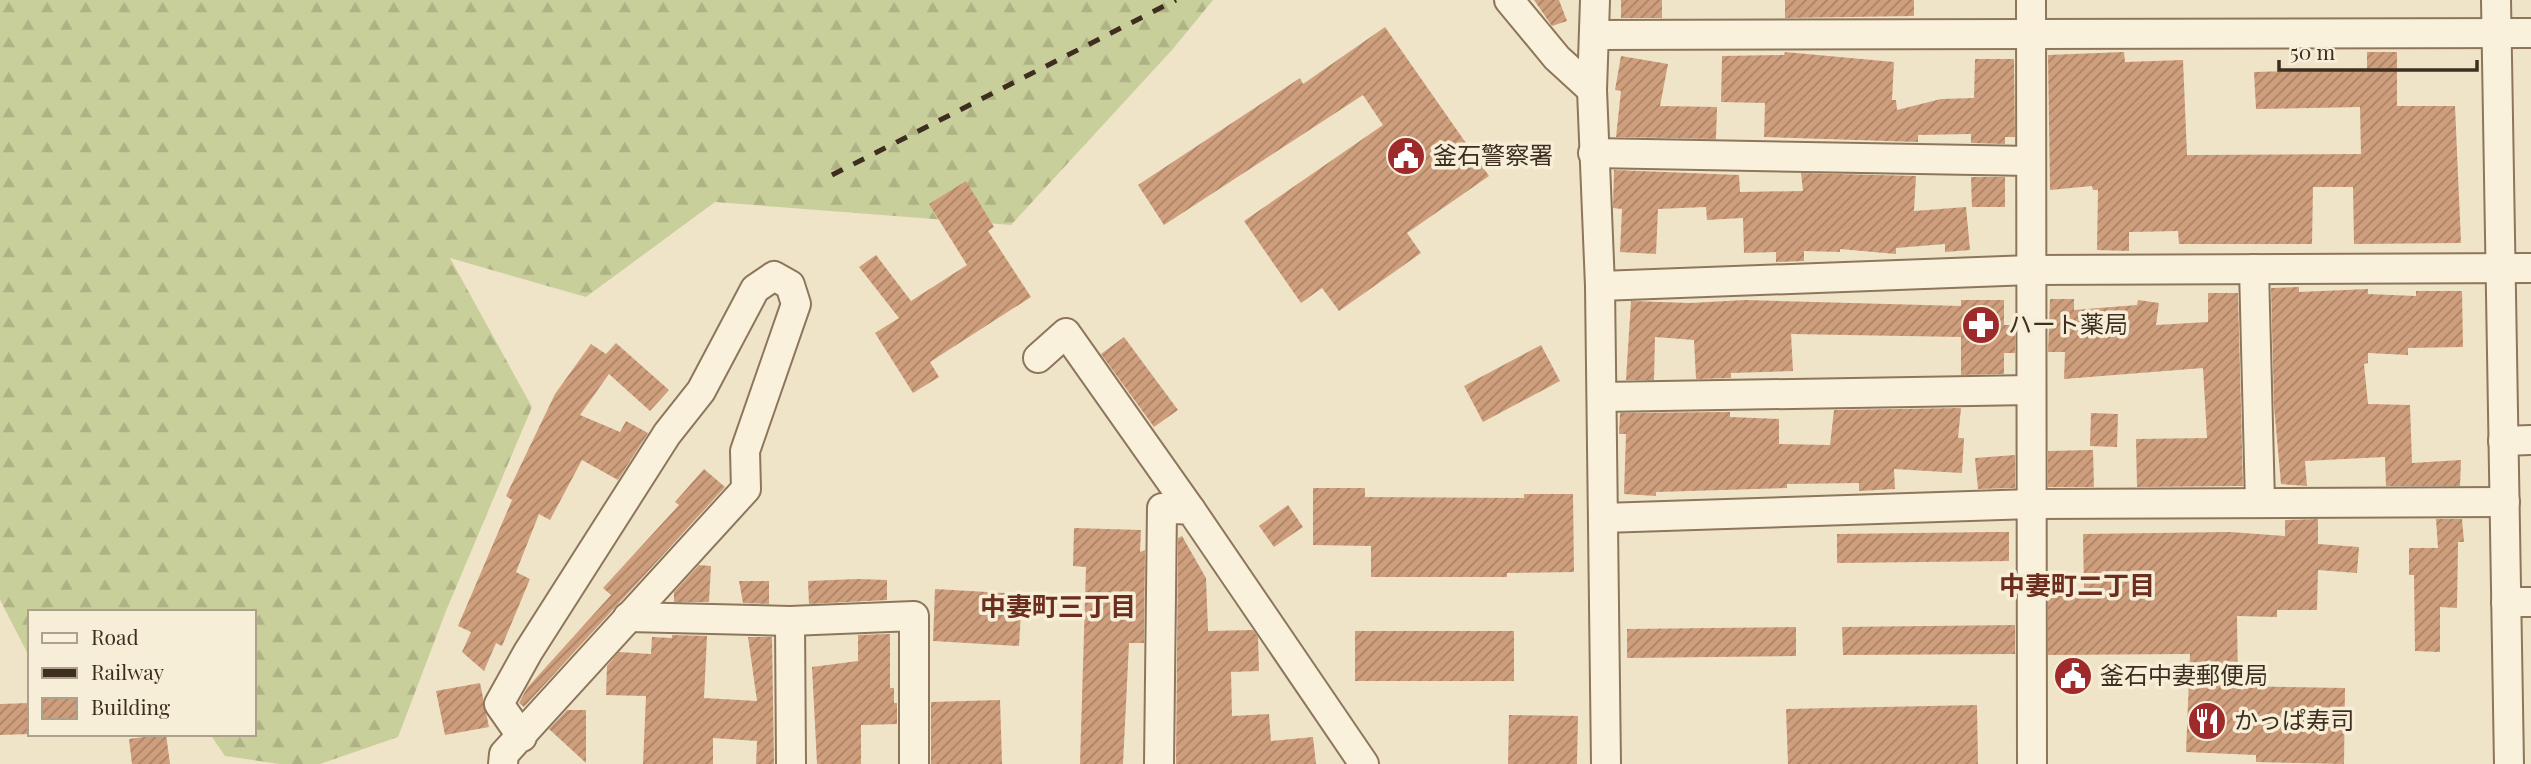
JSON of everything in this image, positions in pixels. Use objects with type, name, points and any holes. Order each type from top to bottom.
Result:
[{"type":"street","points":[[1509,0],[1557,58],[1592,90]]},
{"type":"street","points":[[1595,0],[1592,90],[1600,286],[1606,764]]},
{"type":"street","points":[[2031,0],[2032,764]]},
{"type":"street","points":[[2496,0],[2501,268],[2517,440],[2505,502],[2519,602],[2509,764]]},
{"type":"street","points":[[1594,35],[2531,33]]},
{"type":"street","points":[[1593,153],[2031,161]]},
{"type":"street","points":[[1600,286],[2031,270],[2531,268]]},
{"type":"street","points":[[2254,269],[2260,503]]},
{"type":"street","points":[[503,764],[504,754],[523,737],[628,617],[746,489],[745,451],[796,304],[790,285],[774,276],[755,289],[701,391],[660,445],[499,704],[523,737]]},
{"type":"street","points":[[1038,358],[1066,333],[1191,510],[1364,764]]},
{"type":"street","points":[[1602,397],[2031,390]]},
{"type":"street","points":[[1603,518],[2032,504],[2505,502]]},
{"type":"street","points":[[1159,764],[1162,508],[1191,510]]},
{"type":"street","points":[[628,617],[790,621],[914,616],[914,764]]},
{"type":"street","points":[[790,621],[791,764]]},
{"type":"green space","points":[[0,0],[1213,0],[1172,50],[1011,225],[715,202],[586,297],[450,258],[532,407],[446,611],[398,737],[320,764],[279,764],[225,756],[211,736],[256,736],[256,610],[28,610],[28,654],[0,600]]},
{"type":"building","points":[[1534,0],[1559,0],[1567,21],[1552,26]]},
{"type":"building","points":[[1621,0],[1662,0],[1662,18],[1621,18]]},
{"type":"building","points":[[1785,0],[1914,0],[1914,16],[1785,18]]},
{"type":"building","name":"釜石警察署","points":[[1385,27],[1489,176],[1407,233],[1421,253],[1339,311],[1322,288],[1301,303],[1244,221],[1383,125],[1363,95],[1164,225],[1138,185],[1300,78],[1303,84]]},
{"type":"building","points":[[1785,52],[1894,62],[1892,100],[1896,100],[1897,110],[1941,99],[1974,98],[1975,59],[2014,59],[2015,137],[2005,137],[2005,144],[1971,143],[1971,134],[1918,135],[1918,142],[1764,137],[1765,103],[1721,102],[1722,56],[1784,55]]},
{"type":"building","points":[[2124,52],[2125,62],[2183,60],[2187,155],[2361,154],[2360,107],[2256,109],[2254,72],[2367,69],[2367,52],[2397,52],[2397,106],[2455,106],[2461,243],[2354,244],[2353,187],[2313,187],[2312,244],[2179,244],[2178,231],[2129,232],[2129,251],[2097,250],[2098,190],[2093,190],[2092,186],[2050,190],[2048,55]]},
{"type":"building","points":[[1621,56],[1668,64],[1660,106],[1717,107],[1716,139],[1616,137],[1621,91],[1615,90]]},
{"type":"building","points":[[1614,170],[1739,175],[1740,192],[1803,191],[1801,173],[1916,176],[1914,211],[1966,207],[1970,250],[1945,252],[1945,244],[1896,248],[1896,254],[1840,249],[1840,252],[1804,251],[1804,261],[1776,262],[1776,252],[1744,253],[1743,218],[1707,220],[1706,207],[1658,209],[1656,254],[1620,252],[1622,209],[1613,208]]},
{"type":"building","points":[[1971,177],[2005,177],[2005,207],[1972,207]]},
{"type":"building","points":[[966,181],[994,227],[988,231],[1031,297],[930,362],[939,377],[913,393],[875,333],[899,318],[859,267],[876,255],[911,301],[967,265],[929,204]]},
{"type":"building","points":[[2299,287],[2299,292],[2368,289],[2368,294],[2416,296],[2416,291],[2462,291],[2463,347],[2408,348],[2408,355],[2368,353],[2368,363],[2364,364],[2368,404],[2410,405],[2412,463],[2461,460],[2460,486],[2386,486],[2385,457],[2305,461],[2307,486],[2281,484],[2274,406],[2271,288]]},
{"type":"building","points":[[2208,293],[2238,293],[2243,486],[2137,487],[2136,439],[2207,438],[2203,368],[2064,379],[2065,352],[2048,352],[2050,299],[2074,299],[2074,310],[2137,305],[2138,300],[2159,303],[2156,325],[2208,322]]},
{"type":"building","points":[[1745,300],[1961,306],[1961,300],[2004,300],[2004,325],[2015,325],[2015,353],[2004,353],[2004,374],[1961,375],[1961,337],[1791,334],[1793,371],[1731,373],[1731,378],[1696,379],[1694,340],[1655,337],[1654,380],[1626,380],[1631,301],[1690,303]]},
{"type":"building","points":[[1124,337],[1178,410],[1154,427],[1101,354]]},
{"type":"building","points":[[616,343],[669,390],[650,411],[609,374],[580,415],[620,432],[626,421],[648,433],[618,480],[582,460],[550,520],[539,514],[516,572],[530,579],[502,646],[496,643],[484,671],[462,652],[471,632],[458,626],[512,500],[506,496],[555,394],[591,344],[606,354]]},
{"type":"building","points":[[1541,345],[1560,381],[1483,422],[1464,386]]},
{"type":"building","points":[[1961,408],[1958,438],[1964,438],[1962,473],[1894,469],[1895,489],[1859,491],[1859,483],[1787,484],[1787,488],[1656,492],[1656,496],[1624,494],[1626,434],[1619,434],[1620,413],[1730,412],[1730,417],[1779,419],[1779,444],[1830,445],[1834,410]]},
{"type":"building","points":[[2091,413],[2118,414],[2117,447],[2090,446]]},
{"type":"building","points":[[2093,450],[2094,487],[2048,487],[2048,451]]},
{"type":"building","points":[[2015,455],[2015,488],[1978,489],[1975,458]]},
{"type":"building","points":[[704,469],[725,487],[524,707],[519,703],[527,688],[611,595],[603,588],[679,505],[675,502]]},
{"type":"building","points":[[1313,488],[1365,488],[1365,497],[1524,498],[1524,494],[1573,494],[1574,572],[1507,573],[1507,577],[1371,577],[1371,546],[1313,545]]},
{"type":"building","points":[[1288,505],[1303,527],[1274,547],[1259,526]]},
{"type":"building","points":[[2318,519],[2318,544],[2359,547],[2357,573],[2318,570],[2317,610],[2277,610],[2277,617],[2237,616],[2238,686],[2345,688],[2344,764],[2256,762],[2256,755],[2186,752],[2190,654],[2048,655],[2048,589],[2084,589],[2083,534],[2230,532],[2285,536],[2285,520]]},
{"type":"building","points":[[2436,519],[2462,519],[2464,542],[2458,542],[2457,608],[2440,607],[2440,652],[2415,651],[2414,575],[2409,575],[2409,548],[2438,548]]},
{"type":"building","points":[[1074,528],[1141,530],[1140,552],[1145,550],[1144,643],[1129,643],[1123,764],[1080,764],[1086,567],[1073,566]]},
{"type":"building","points":[[2009,532],[2009,561],[1837,563],[1837,534]]},
{"type":"building","points":[[1182,536],[1206,578],[1208,631],[1253,630],[1258,637],[1259,671],[1231,672],[1232,716],[1269,714],[1271,741],[1313,737],[1316,764],[1176,764],[1178,538]]},
{"type":"building","points":[[699,565],[711,566],[709,602],[674,602],[674,592]]},
{"type":"building","points":[[887,580],[887,600],[809,604],[808,581]]},
{"type":"building","points":[[739,581],[769,581],[769,604],[743,603]]},
{"type":"building","points":[[935,589],[1022,594],[1019,646],[933,641]]},
{"type":"building","points":[[2015,625],[2015,654],[1843,655],[1842,627]]},
{"type":"building","points":[[1796,627],[1796,656],[1627,658],[1627,629]]},
{"type":"building","points":[[1355,631],[1514,631],[1514,681],[1355,681]]},
{"type":"building","points":[[890,634],[890,688],[894,688],[894,703],[897,703],[897,724],[861,725],[861,764],[817,764],[812,667],[858,661],[858,635]]},
{"type":"building","points":[[672,635],[707,636],[704,698],[757,701],[748,637],[772,637],[774,764],[756,764],[757,741],[713,738],[713,764],[643,764],[646,696],[606,695],[607,666],[619,652],[651,654],[652,637],[672,638]]},
{"type":"building","points":[[480,683],[489,727],[445,735],[436,691]]},
{"type":"building","points":[[1000,700],[1002,764],[931,764],[931,702]]},
{"type":"building","points":[[28,703],[28,734],[0,735],[0,704]]},
{"type":"building","points":[[1977,705],[1978,764],[1788,764],[1786,709]]},
{"type":"building","points":[[567,710],[586,710],[586,763],[549,729]]},
{"type":"building","points":[[1509,715],[1578,716],[1577,764],[1508,764]]},
{"type":"building","points":[[166,736],[170,764],[132,764],[129,739]]},
{"type":"railway","points":[[832,175],[1176,0]]},
{"type":"place","name":"釜石警察署","points":[[1406,156]]},
{"type":"place","name":"ハート薬局","points":[[1981,325]]},
{"type":"place","name":"釜石中妻郵便局","points":[[2073,676]]},
{"type":"place","name":"かっぱ寿司","points":[[2207,721]]},
{"type":"district","name":"中妻町二丁目","points":[[2077,586]]},
{"type":"district","name":"中妻町三丁目","points":[[1058,607]]}]
